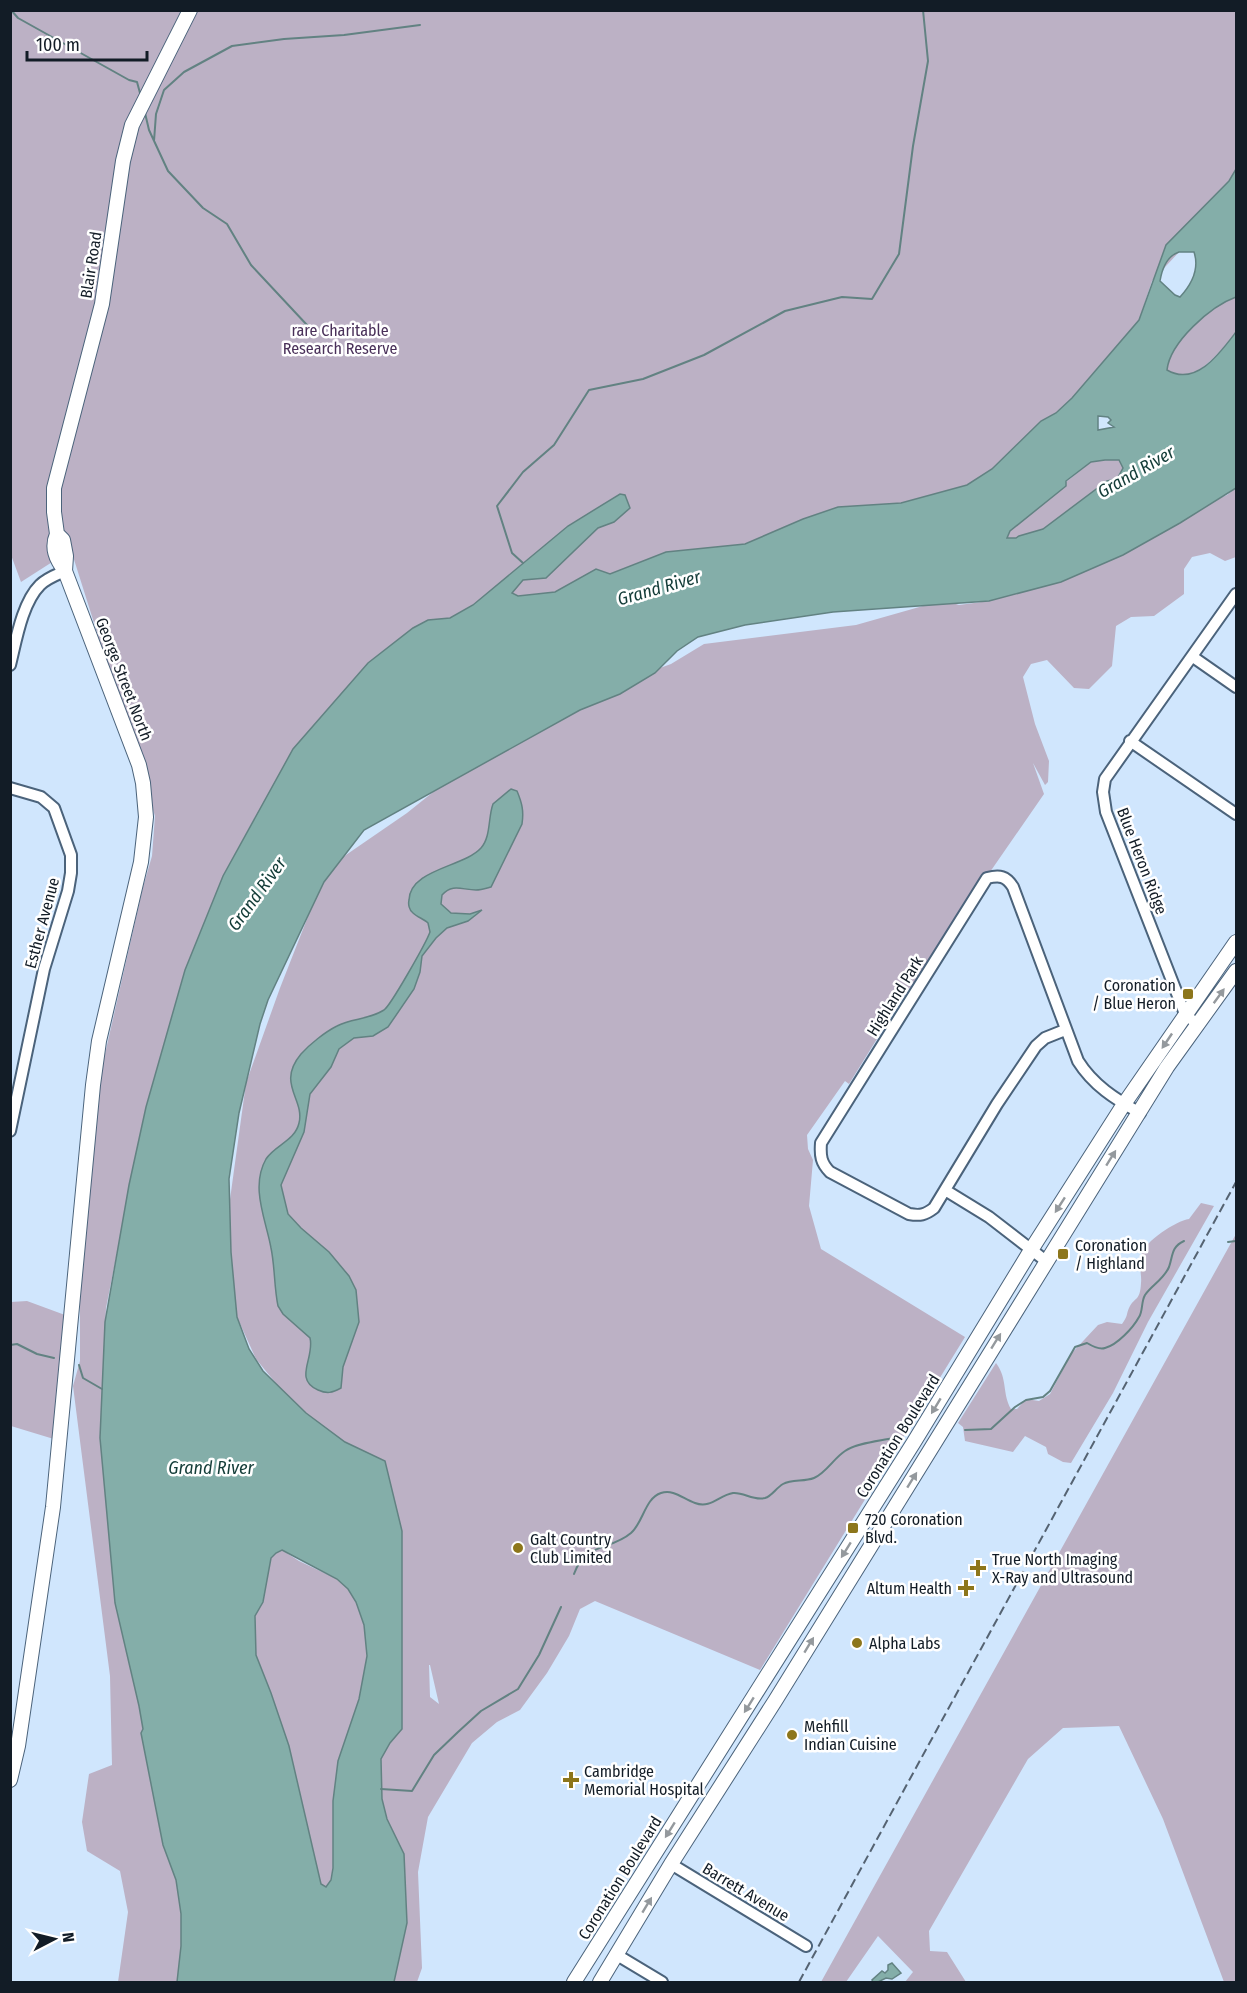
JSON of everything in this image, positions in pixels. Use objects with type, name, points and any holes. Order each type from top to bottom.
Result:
[{"type":"main road","name":"Blair Road","points":[[65,571],[56,560],[53,543],[57,534],[54,488],[102,304],[123,161],[132,125],[190,10]]},
{"type":"main road","name":"George Street North","points":[[10,1780],[20,1734],[53,1507],[99,1041],[141,862],[145,834],[145,801],[139,765],[65,571]]},
{"type":"main road","name":"Coronation Boulevard","points":[[574,1983],[785,1648],[1031,1250],[1124,1104],[1236,942]]},
{"type":"main road","name":"Coronation Boulevard","points":[[600,1983],[671,1864],[928,1455],[965,1391],[1167,1067],[1236,971]]},
{"type":"main road","points":[[951,1381],[965,1391]]},
{"type":"main road","points":[[784,1685],[778,1679],[784,1666],[785,1648]]},
{"type":"street","points":[[10,665],[20,627],[33,595],[49,578],[65,571]]},
{"type":"street","name":"Blue Heron Ridge","points":[[1198,1025],[1185,1014],[1106,812],[1103,792],[1105,779],[1130,741],[1193,657],[1236,594]]},
{"type":"street","points":[[1193,657],[1236,687]]},
{"type":"street","points":[[1130,741],[1236,814]]},
{"type":"street","name":"Esther Avenue","points":[[10,788],[41,797],[54,808],[71,855],[71,873],[68,891],[44,969],[10,1131]]},
{"type":"street","name":"Highland Park","points":[[1065,1030],[1045,1038],[1036,1046],[997,1104],[934,1208],[927,1213],[920,1216],[909,1215],[830,1172],[823,1165],[820,1156],[821,1143],[987,878],[1001,876],[1013,887],[1077,1061],[1086,1075],[1097,1086],[1140,1113]]},
{"type":"street","points":[[945,1190],[989,1217],[1046,1261]]},
{"type":"street","name":"Barrett Avenue","points":[[671,1864],[806,1946]]},
{"type":"street","points":[[617,1955],[662,1983]]},
{"type":"green space","name":"rare Charitable Research Reserve","points":[[11,11],[1236,11],[1236,191],[1152,281],[1139,320],[1072,398],[1056,413],[1041,421],[992,469],[967,485],[901,503],[864,506],[769,534],[745,544],[725,546],[255,817],[223,876],[185,970],[146,1107],[106,1308],[100,1438],[115,1603],[139,1706],[143,1729],[141,1733],[163,1845],[176,1880],[181,1914],[181,1946],[177,1982],[118,1982],[128,1912],[120,1871],[87,1851],[82,1822],[89,1774],[112,1765],[110,1676],[73,1386],[80,1361],[80,1294],[102,1067],[152,856],[155,816],[71,550],[21,582],[11,555]]},
{"type":"green space","points":[[1236,297],[1236,332],[1219,353],[1204,367],[1188,375],[1180,376],[1167,370],[1176,348],[1193,326],[1215,308]]},
{"type":"green space","points":[[1119,460],[1123,468],[1117,479],[1107,482],[1043,529],[1007,539],[1010,531],[1066,486],[1066,482],[1091,462]]},
{"type":"green space","points":[[1236,488],[1236,557],[1225,561],[1210,553],[1192,557],[1184,569],[1184,594],[1154,616],[1131,617],[1116,626],[1112,666],[1089,689],[1074,688],[1047,660],[1031,664],[1023,677],[1035,724],[1049,761],[1048,782],[1045,785],[1033,763],[1044,794],[898,1005],[849,1084],[845,1081],[807,1135],[808,1149],[813,1160],[809,1206],[821,1249],[965,1337],[760,1670],[595,1601],[580,1609],[569,1636],[547,1673],[520,1710],[497,1722],[472,1743],[428,1817],[418,1872],[422,1968],[417,1982],[394,1982],[407,1923],[404,1854],[387,1819],[382,1799],[381,1759],[390,1743],[402,1729],[402,1531],[401,1527],[310,1425],[256,1359],[237,1317],[224,1243],[246,1083],[327,868],[407,813],[528,716],[671,664],[704,644],[856,625],[944,600],[959,605],[989,601],[1227,495]],"holes":[[[430,1665],[439,1704],[430,1697]]]},
{"type":"green space","points":[[1201,1203],[1214,1206],[1148,1322],[1113,1393],[1071,1463],[1063,1462],[1048,1454],[1046,1447],[1025,1436],[1013,1452],[965,1441],[963,1427],[958,1423],[996,1363],[1002,1375],[1011,1409],[1017,1409],[1026,1399],[1039,1401],[1050,1394],[1071,1354],[1098,1325],[1107,1322],[1122,1324],[1124,1321],[1131,1304],[1140,1293],[1140,1258],[1148,1244],[1162,1232],[1189,1219]]},
{"type":"green space","points":[[1236,1234],[1236,1982],[1224,1982],[1163,1819],[1119,1726],[1063,1728],[1028,1759],[929,1931],[930,1951],[947,1952],[966,1982],[905,1982],[913,1972],[878,1936],[846,1982],[821,1982]]},
{"type":"green space","points":[[27,1301],[65,1315],[57,1440],[11,1426],[11,1302]]},
{"type":"green space","points":[[282,1550],[299,1561],[337,1579],[348,1589],[356,1602],[364,1624],[367,1656],[359,1699],[338,1761],[333,1801],[333,1868],[331,1880],[326,1887],[321,1884],[289,1746],[256,1655],[255,1616],[263,1602],[271,1558]]},
{"type":"water","name":"Grand River","points":[[1236,169],[1236,297],[1215,308],[1193,326],[1176,348],[1167,370],[1178,374],[1197,371],[1215,358],[1236,332],[1236,488],[1123,555],[1061,582],[989,601],[833,612],[745,625],[698,637],[677,651],[655,673],[620,694],[580,710],[364,830],[324,882],[268,1000],[260,1024],[239,1113],[229,1179],[231,1252],[237,1317],[249,1349],[263,1371],[306,1413],[345,1442],[385,1461],[402,1531],[402,1729],[390,1743],[381,1759],[382,1799],[387,1819],[404,1854],[407,1923],[394,1982],[177,1982],[181,1946],[181,1914],[176,1880],[163,1845],[141,1733],[143,1729],[139,1706],[115,1603],[100,1438],[105,1322],[129,1185],[146,1107],[185,970],[223,876],[293,749],[368,663],[413,628],[428,620],[450,618],[473,605],[568,526],[620,494],[625,495],[630,508],[614,522],[598,528],[546,578],[523,580],[512,593],[518,596],[555,592],[596,569],[610,574],[666,552],[745,544],[838,507],[901,503],[967,485],[992,469],[1041,421],[1056,413],[1072,398],[1139,320],[1166,245],[1229,181]],"holes":[[[1194,252],[1196,259],[1193,277],[1180,297],[1160,281],[1166,264],[1175,254]],[[1098,416],[1108,417],[1111,420],[1108,423],[1114,427],[1098,430]],[[1119,460],[1123,468],[1117,479],[1107,481],[1043,529],[1016,538],[1007,538],[1010,531],[1066,486],[1066,481],[1091,462]],[[282,1550],[337,1579],[348,1589],[356,1602],[364,1625],[367,1656],[359,1699],[338,1761],[333,1801],[333,1868],[331,1880],[326,1887],[321,1884],[289,1746],[256,1655],[255,1616],[263,1602],[271,1558]]]},
{"type":"water","points":[[511,789],[517,791],[520,799],[523,811],[522,824],[491,887],[476,890],[454,888],[442,895],[441,904],[451,913],[470,914],[482,910],[468,921],[447,928],[436,938],[422,956],[420,972],[414,989],[388,1027],[373,1036],[354,1038],[339,1049],[331,1067],[310,1094],[304,1132],[281,1185],[288,1214],[329,1252],[349,1276],[356,1290],[359,1322],[343,1367],[341,1388],[330,1392],[321,1391],[307,1380],[310,1338],[283,1314],[278,1306],[272,1255],[259,1192],[261,1170],[266,1159],[289,1139],[299,1123],[300,1114],[291,1083],[291,1074],[301,1054],[313,1042],[343,1023],[378,1013],[388,1006],[430,932],[428,923],[410,909],[412,890],[418,881],[463,860],[481,848],[488,833],[493,804]]},
{"type":"water","points":[[892,1963],[901,1973],[892,1979],[886,1978],[873,1982],[872,1980],[882,1971],[885,1973],[888,1970],[888,1965]]},
{"type":"waterway","points":[[11,10],[18,18],[129,80],[137,82],[140,93]]},
{"type":"waterway","points":[[523,563],[512,553],[497,506],[523,472],[554,445],[589,390],[643,379],[704,355],[785,311],[842,297],[872,299],[899,254],[913,146],[928,61],[923,10]]},
{"type":"waterway","points":[[154,141],[156,114],[164,90],[184,72],[232,46],[420,25]]},
{"type":"waterway","points":[[145,113],[149,130],[168,171],[203,208],[227,224],[251,265],[307,325]]},
{"type":"waterway","points":[[965,1430],[991,1429],[1026,1400],[1043,1397],[1050,1391],[1075,1347],[1087,1343],[1103,1348],[1119,1340],[1129,1331],[1140,1315],[1145,1295],[1164,1275],[1173,1252],[1184,1241]]},
{"type":"waterway","points":[[1228,1242],[1236,1241]]},
{"type":"waterway","points":[[10,1345],[17,1344],[37,1354],[54,1358]]},
{"type":"waterway","points":[[79,1365],[83,1378],[102,1389]]},
{"type":"waterway","points":[[574,1574],[579,1564],[591,1552],[615,1543],[631,1533],[651,1500],[661,1493],[674,1493],[701,1504],[710,1503],[733,1493],[765,1498],[787,1482],[818,1476],[850,1448],[893,1438]]},
{"type":"waterway","points":[[381,1789],[412,1791],[434,1755],[481,1711],[518,1689],[539,1655],[561,1607]]},
{"type":"railway","points":[[799,1982],[1236,1182]]},
{"type":"place","name":"Coronation / Blue Heron","points":[[1188,994]]},
{"type":"place","name":"Coronation / Highland","points":[[1063,1254]]},
{"type":"place","name":"720 Coronation Blvd.","points":[[853,1528]]},
{"type":"place","name":"Galt Country Club Limited","points":[[518,1548]]},
{"type":"place","name":"True North Imaging X-Ray and Ultrasound","points":[[978,1568]]},
{"type":"place","name":"Altum Health","points":[[966,1588]]},
{"type":"place","name":"Alpha Labs","points":[[857,1643]]},
{"type":"place","name":"Mehfill Indian Cuisine","points":[[792,1735]]},
{"type":"place","name":"Cambridge Memorial Hospital","points":[[571,1780]]}]
